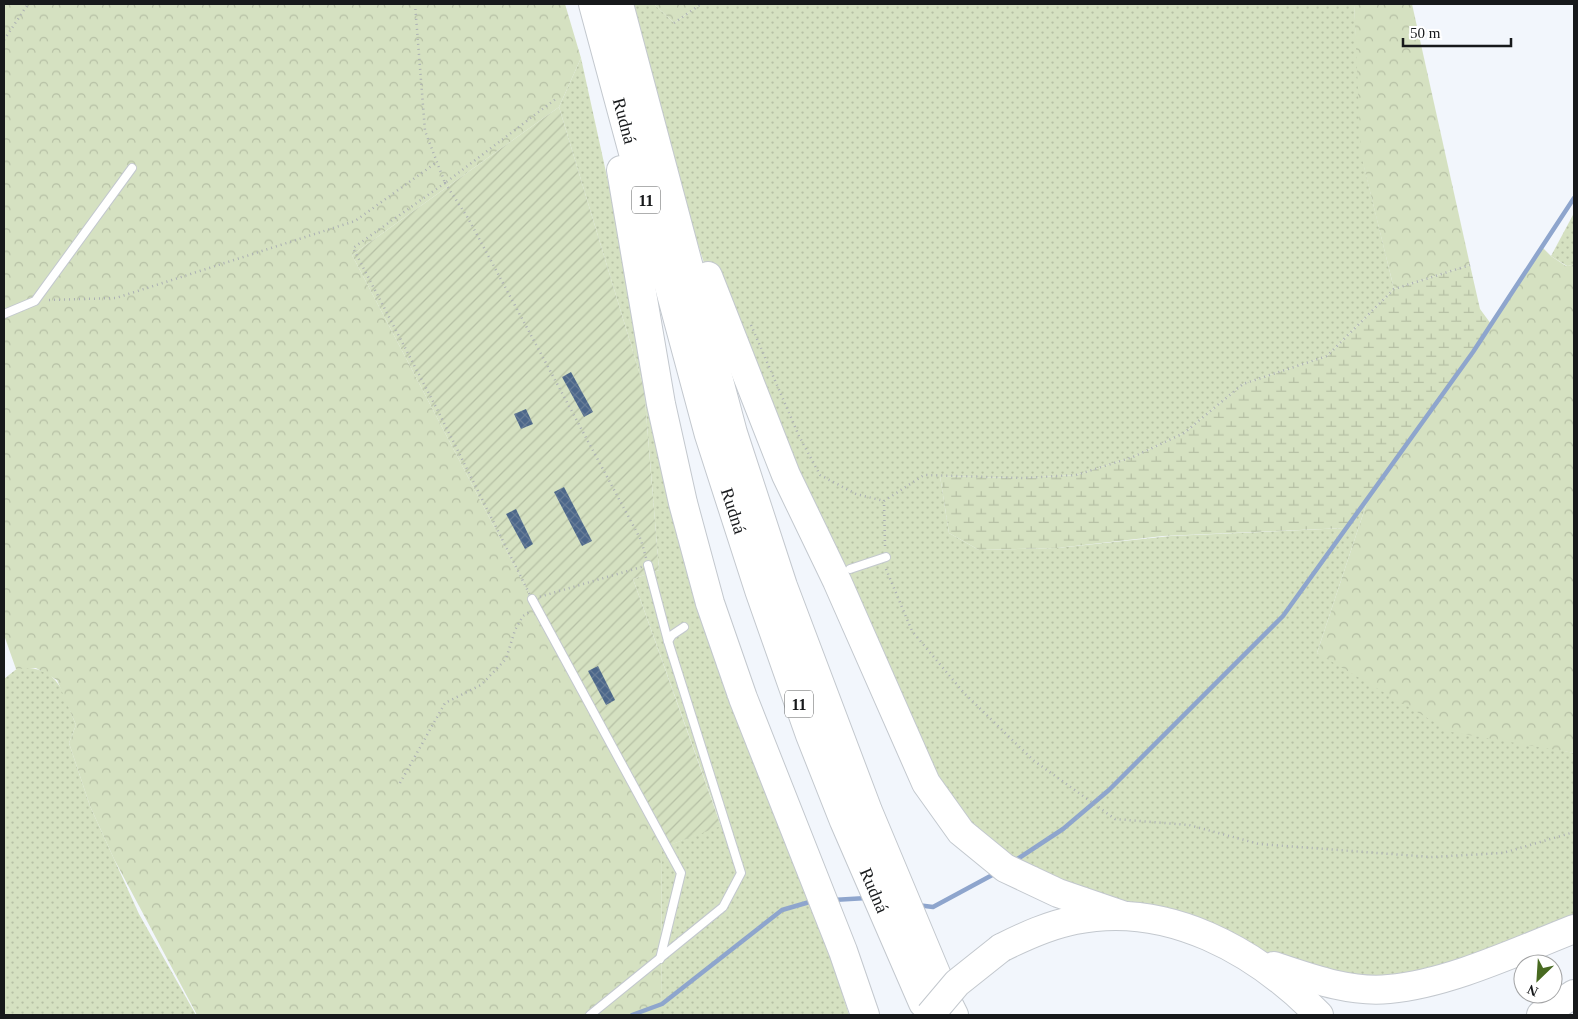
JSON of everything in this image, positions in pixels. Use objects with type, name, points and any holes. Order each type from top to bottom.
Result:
[{"type":"highway","name":"Rudná","points":[[592,4],[709,435],[759,590],[810,735],[844,821],[939,1005]]},
{"type":"highway","points":[[592,4],[661,404],[683,502],[710,602],[747,707],[843,951],[865,1015]]},
{"type":"highway","name":"Rudná","points":[[619,4],[733,433],[783,586],[939,1005]]},
{"type":"highway","points":[[660,154],[676,167],[707,272],[786,475],[837,581],[926,783],[961,832],[1005,868],[1051,890],[1125,916],[1178,925],[1228,945],[1252,958],[1298,994],[1319,1015]]},
{"type":"highway","points":[[939,1005],[957,983],[1001,948],[1028,934],[1075,920],[1125,916]]},
{"type":"highway","points":[[1252,958],[1342,986],[1389,989],[1457,973],[1574,929]]},
{"type":"highway","points":[[1541,1015],[1574,994]]},
{"type":"lane","points":[[4,314],[35,301],[132,168]]},
{"type":"lane","points":[[850,569],[886,558]]},
{"type":"lane","points":[[590,1015],[723,907],[741,873],[668,641],[648,565]]},
{"type":"lane","points":[[534,603],[681,874],[660,959]]},
{"type":"lane","points":[[668,641],[672,635],[684,627]]},
{"type":"path","points":[[4,40],[28,4]]},
{"type":"path","points":[[400,783],[445,703],[481,685],[506,659],[519,623],[534,603],[648,565],[641,540],[468,218],[445,183],[425,131],[416,4]]},
{"type":"path","points":[[674,23],[701,4]]},
{"type":"path","points":[[534,603],[438,411],[353,248],[445,183],[557,98]]},
{"type":"path","points":[[35,301],[116,298],[356,221],[437,162]]},
{"type":"path","points":[[751,325],[799,436],[820,475],[856,494],[884,501],[924,475],[1023,478],[1076,475],[1133,457],[1184,433],[1243,384],[1327,356],[1394,289],[1470,265]]},
{"type":"path","points":[[884,501],[885,567],[912,631],[964,693],[1033,760],[1115,819],[1189,826],[1259,844],[1431,857],[1503,853],[1574,832]]},
{"type":"green space","points":[[4,4],[565,4],[581,58],[559,107],[352,255],[662,848],[661,1015],[197,1015],[114,859],[90,806],[69,743],[76,725],[57,680],[36,668],[16,669],[4,635]]},
{"type":"green space","points":[[619,4],[654,4],[674,23],[701,4],[1354,4],[1364,166],[1394,289],[1327,356],[1243,384],[1184,433],[1133,457],[1076,475],[1023,478],[940,476],[949,533],[979,550],[1057,548],[1171,536],[1346,528],[1369,496],[1317,653],[1531,744],[1574,753],[1574,929],[1389,989],[1125,916],[961,832],[707,272]]},
{"type":"green space","points":[[654,4],[701,4],[674,23]]},
{"type":"green space","points":[[1354,4],[1412,4],[1470,265],[1394,289],[1361,155]]},
{"type":"green space","points":[[581,58],[705,624],[823,932],[849,1015],[661,1015],[662,848],[721,825],[633,579],[659,570],[644,388],[559,107]]},
{"type":"green space","points":[[559,107],[644,388],[659,570],[633,579],[721,826],[662,848],[352,255]]},
{"type":"green space","points":[[1574,213],[1574,265],[1567,266],[1551,256]]},
{"type":"green space","points":[[1542,247],[1566,266],[1574,265],[1574,753],[1451,732],[1317,653],[1369,496],[1473,352]]},
{"type":"green space","points":[[1470,265],[1480,309],[1491,324],[1346,528],[1163,536],[1057,548],[979,550],[949,533],[940,476],[1023,478],[1076,475],[1133,457],[1184,433],[1243,384],[1327,356],[1394,289]]},
{"type":"green space","points":[[19,667],[33,668],[44,672],[52,677],[63,692],[76,725],[69,743],[90,806],[139,914],[196,1015],[4,1015],[4,679]]},
{"type":"building","points":[[571,372],[593,412],[584,417],[562,377]]},
{"type":"building","points":[[526,409],[533,424],[521,429],[514,414]]},
{"type":"building","points":[[564,487],[592,541],[582,546],[554,492]]},
{"type":"building","points":[[516,509],[533,544],[525,549],[506,514]]},
{"type":"building","points":[[598,666],[615,700],[606,705],[588,671]]},
{"type":"waterway","points":[[1013,862],[1063,829],[1109,790],[1283,616],[1473,352],[1574,198]]},
{"type":"waterway","points":[[917,905],[933,907],[996,873]]},
{"type":"waterway","points":[[833,900],[867,898]]},
{"type":"waterway","points":[[632,1015],[662,1004],[782,910],[813,901]]}]
